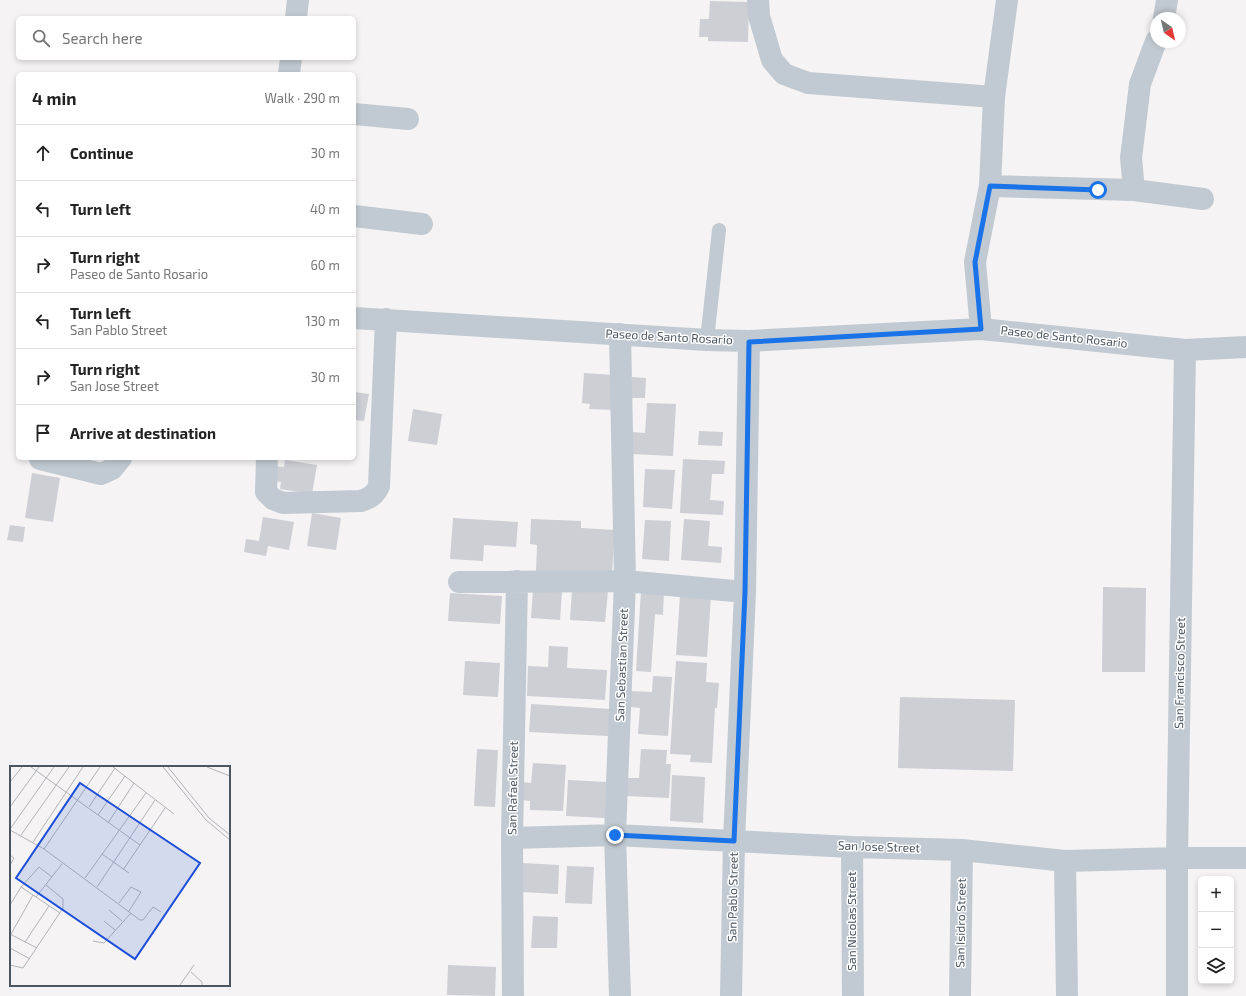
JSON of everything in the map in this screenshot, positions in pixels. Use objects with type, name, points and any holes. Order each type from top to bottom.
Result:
[{"type":"street","points":[[296,16],[298,0]]},
{"type":"street","points":[[758,0],[759,16],[772,60],[784,74],[808,83],[994,97]]},
{"type":"street","points":[[981,329],[975,262],[990,186],[994,97],[1007,0]]},
{"type":"street","points":[[1165,12],[1166,0]]},
{"type":"street","points":[[1134,190],[1131,158],[1140,84],[1153,48]]},
{"type":"street","points":[[289,72],[291,60]]},
{"type":"street","points":[[356,114],[408,119]]},
{"type":"street","points":[[990,186],[1134,190],[1203,199]]},
{"type":"street","points":[[356,216],[422,224]]},
{"type":"street","name":"Paseo de Santo Rosario","points":[[356,318],[749,342],[981,329],[1185,350],[1246,347]]},
{"type":"street","points":[[267,460],[266,492],[273,499],[283,504],[361,501],[370,497],[376,492],[379,486],[386,319]]},
{"type":"street","name":"San Sebastian Street","points":[[620,334],[625,581],[615,835],[620,996]]},
{"type":"street","name":"San Pablo Street","points":[[731,996],[734,841],[745,592],[749,342]]},
{"type":"street","name":"San Francisco Street","points":[[1177,996],[1177,858],[1185,350]]},
{"type":"street","points":[[44,460],[101,474],[112,469],[119,460]]},
{"type":"street","name":"San Rafael Street","points":[[514,996],[512,838],[517,581]]},
{"type":"street","points":[[459,582],[625,581],[745,592]]},
{"type":"street","name":"San Jose Street","points":[[512,838],[615,835],[852,847],[962,850],[1064,861],[1246,858]]},
{"type":"street","name":"San Nicolas Street","points":[[852,847],[852,996]]},
{"type":"street","name":"San Isidro Street","points":[[960,996],[962,850]]},
{"type":"street","points":[[1064,861],[1067,996]]},
{"type":"lane","points":[[707,340],[719,230]]},
{"type":"building","points":[[710,1],[749,2],[748,42],[708,41],[708,37],[699,37],[700,19],[709,19]]},
{"type":"building","points":[[584,373],[613,375],[615,410],[589,409],[590,404],[582,403]]},
{"type":"building","points":[[632,377],[646,378],[645,398],[631,398]]},
{"type":"building","points":[[356,392],[369,394],[364,421],[356,420]]},
{"type":"building","points":[[647,403],[676,404],[673,456],[631,454],[632,432],[645,433]]},
{"type":"building","points":[[413,409],[442,414],[437,445],[408,441]]},
{"type":"building","points":[[699,431],[723,432],[722,446],[698,445]]},
{"type":"building","points":[[683,459],[725,461],[724,474],[712,474],[710,500],[724,501],[723,515],[680,513]]},
{"type":"building","points":[[285,460],[317,465],[312,494],[280,489],[281,482],[272,481],[274,466],[284,467]]},
{"type":"building","points":[[645,469],[675,470],[672,509],[643,507]]},
{"type":"building","points":[[32,473],[60,478],[53,522],[25,518]]},
{"type":"building","points":[[312,513],[341,518],[336,550],[307,546]]},
{"type":"building","points":[[263,517],[294,522],[289,550],[268,546],[266,556],[244,552],[246,539],[259,541]]},
{"type":"building","points":[[453,518],[518,522],[516,547],[484,545],[483,561],[450,559]]},
{"type":"building","points":[[531,519],[581,521],[581,528],[615,530],[612,573],[536,572],[537,545],[530,544]]},
{"type":"building","points":[[684,519],[710,521],[708,546],[722,547],[721,563],[681,560]]},
{"type":"building","points":[[645,520],[671,521],[669,561],[642,559]]},
{"type":"building","points":[[10,525],[25,527],[23,542],[7,540]]},
{"type":"building","points":[[1103,587],[1146,588],[1145,672],[1102,672]]},
{"type":"building","points":[[572,589],[608,591],[605,622],[570,620]]},
{"type":"building","points":[[533,590],[562,592],[560,620],[531,618]]},
{"type":"building","points":[[641,591],[664,592],[663,615],[655,614],[651,672],[636,671]]},
{"type":"building","points":[[450,593],[502,596],[500,624],[448,621]]},
{"type":"building","points":[[680,595],[711,596],[707,657],[676,655]]},
{"type":"building","points":[[549,646],[568,647],[567,668],[607,670],[605,700],[527,696],[528,666],[548,667]]},
{"type":"building","points":[[465,661],[500,663],[498,697],[463,695]]},
{"type":"building","points":[[676,661],[707,663],[706,682],[719,683],[717,708],[715,708],[712,763],[690,762],[691,755],[670,754]]},
{"type":"building","points":[[653,676],[672,677],[668,736],[638,734],[640,708],[629,707],[629,691],[652,692]]},
{"type":"building","points":[[900,697],[1015,700],[1013,771],[898,768]]},
{"type":"building","points":[[531,704],[610,709],[608,736],[529,732]]},
{"type":"building","points":[[477,749],[498,750],[495,807],[474,806]]},
{"type":"building","points":[[641,749],[667,750],[666,764],[671,764],[669,798],[626,796],[627,778],[639,778]]},
{"type":"building","points":[[533,763],[566,765],[563,811],[530,810],[530,801],[522,800],[523,782],[531,783]]},
{"type":"building","points":[[672,775],[705,777],[703,823],[670,821]]},
{"type":"building","points":[[568,780],[607,782],[605,818],[566,816]]},
{"type":"building","points":[[522,863],[559,865],[558,894],[521,892]]},
{"type":"building","points":[[567,866],[594,867],[592,904],[565,903]]},
{"type":"building","points":[[533,916],[558,917],[557,948],[531,948]]},
{"type":"building","points":[[448,965],[496,967],[495,996],[447,995]]},
{"type":"route","points":[[615,835],[734,841],[745,592],[749,342],[981,329],[975,262],[990,186],[1098,190]]}]
